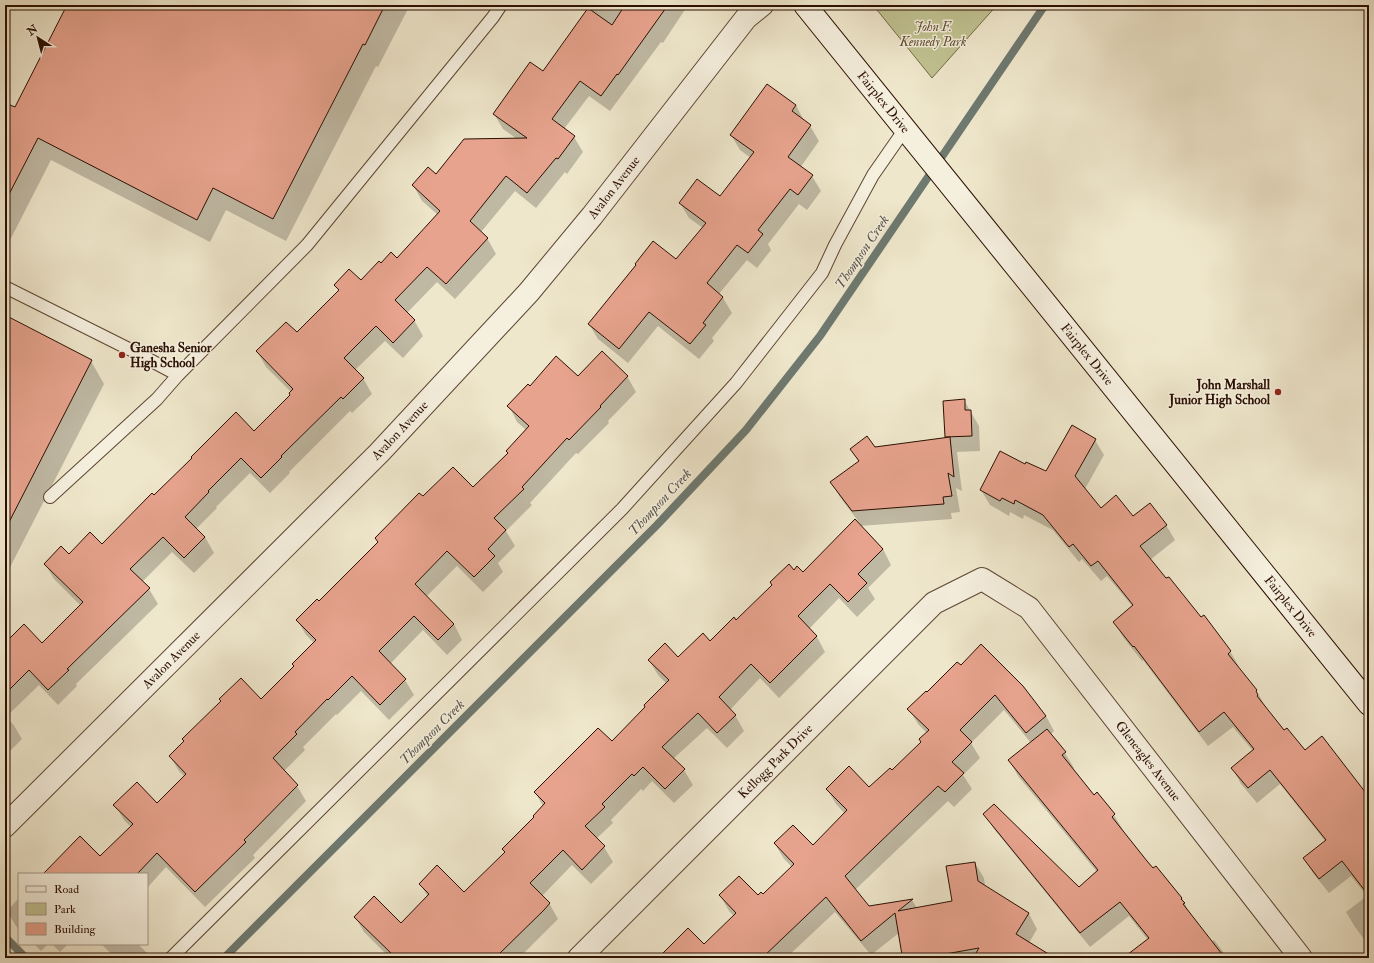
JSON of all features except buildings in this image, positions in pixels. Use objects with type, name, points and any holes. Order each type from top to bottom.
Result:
[{"type":"street","name":"Avalon Avenue","points":[[5,826],[379,453],[529,292],[592,216],[746,18],[762,5]]},
{"type":"street","name":"Fairplex Drive","points":[[805,5],[1369,704]]},
{"type":"street","name":"Kellogg Park Drive","points":[[578,958],[934,603],[982,579]]},
{"type":"street","name":"Gleneagles Avenue","points":[[982,579],[1029,608],[1301,958]]},
{"type":"lane","points":[[50,497],[157,399],[178,375],[307,245],[432,93],[501,5]]},
{"type":"lane","points":[[170,958],[622,509],[736,383],[822,273],[835,245],[873,175],[911,136]]},
{"type":"lane","points":[[5,287],[178,375]]},
{"type":"green space","name":"John F. Kennedy Park","points":[[873,5],[997,5],[932,78]]},
{"type":"waterway","name":"Thompson Creek","points":[[224,958],[657,525],[746,430],[820,336],[1045,5]]},
{"type":"waterway","points":[[5,937],[26,958]]},
{"type":"place","name":"Ganesha Senior High School","points":[[122,355]]},
{"type":"place","name":"John Marshall Junior High School","points":[[1278,392]]}]
